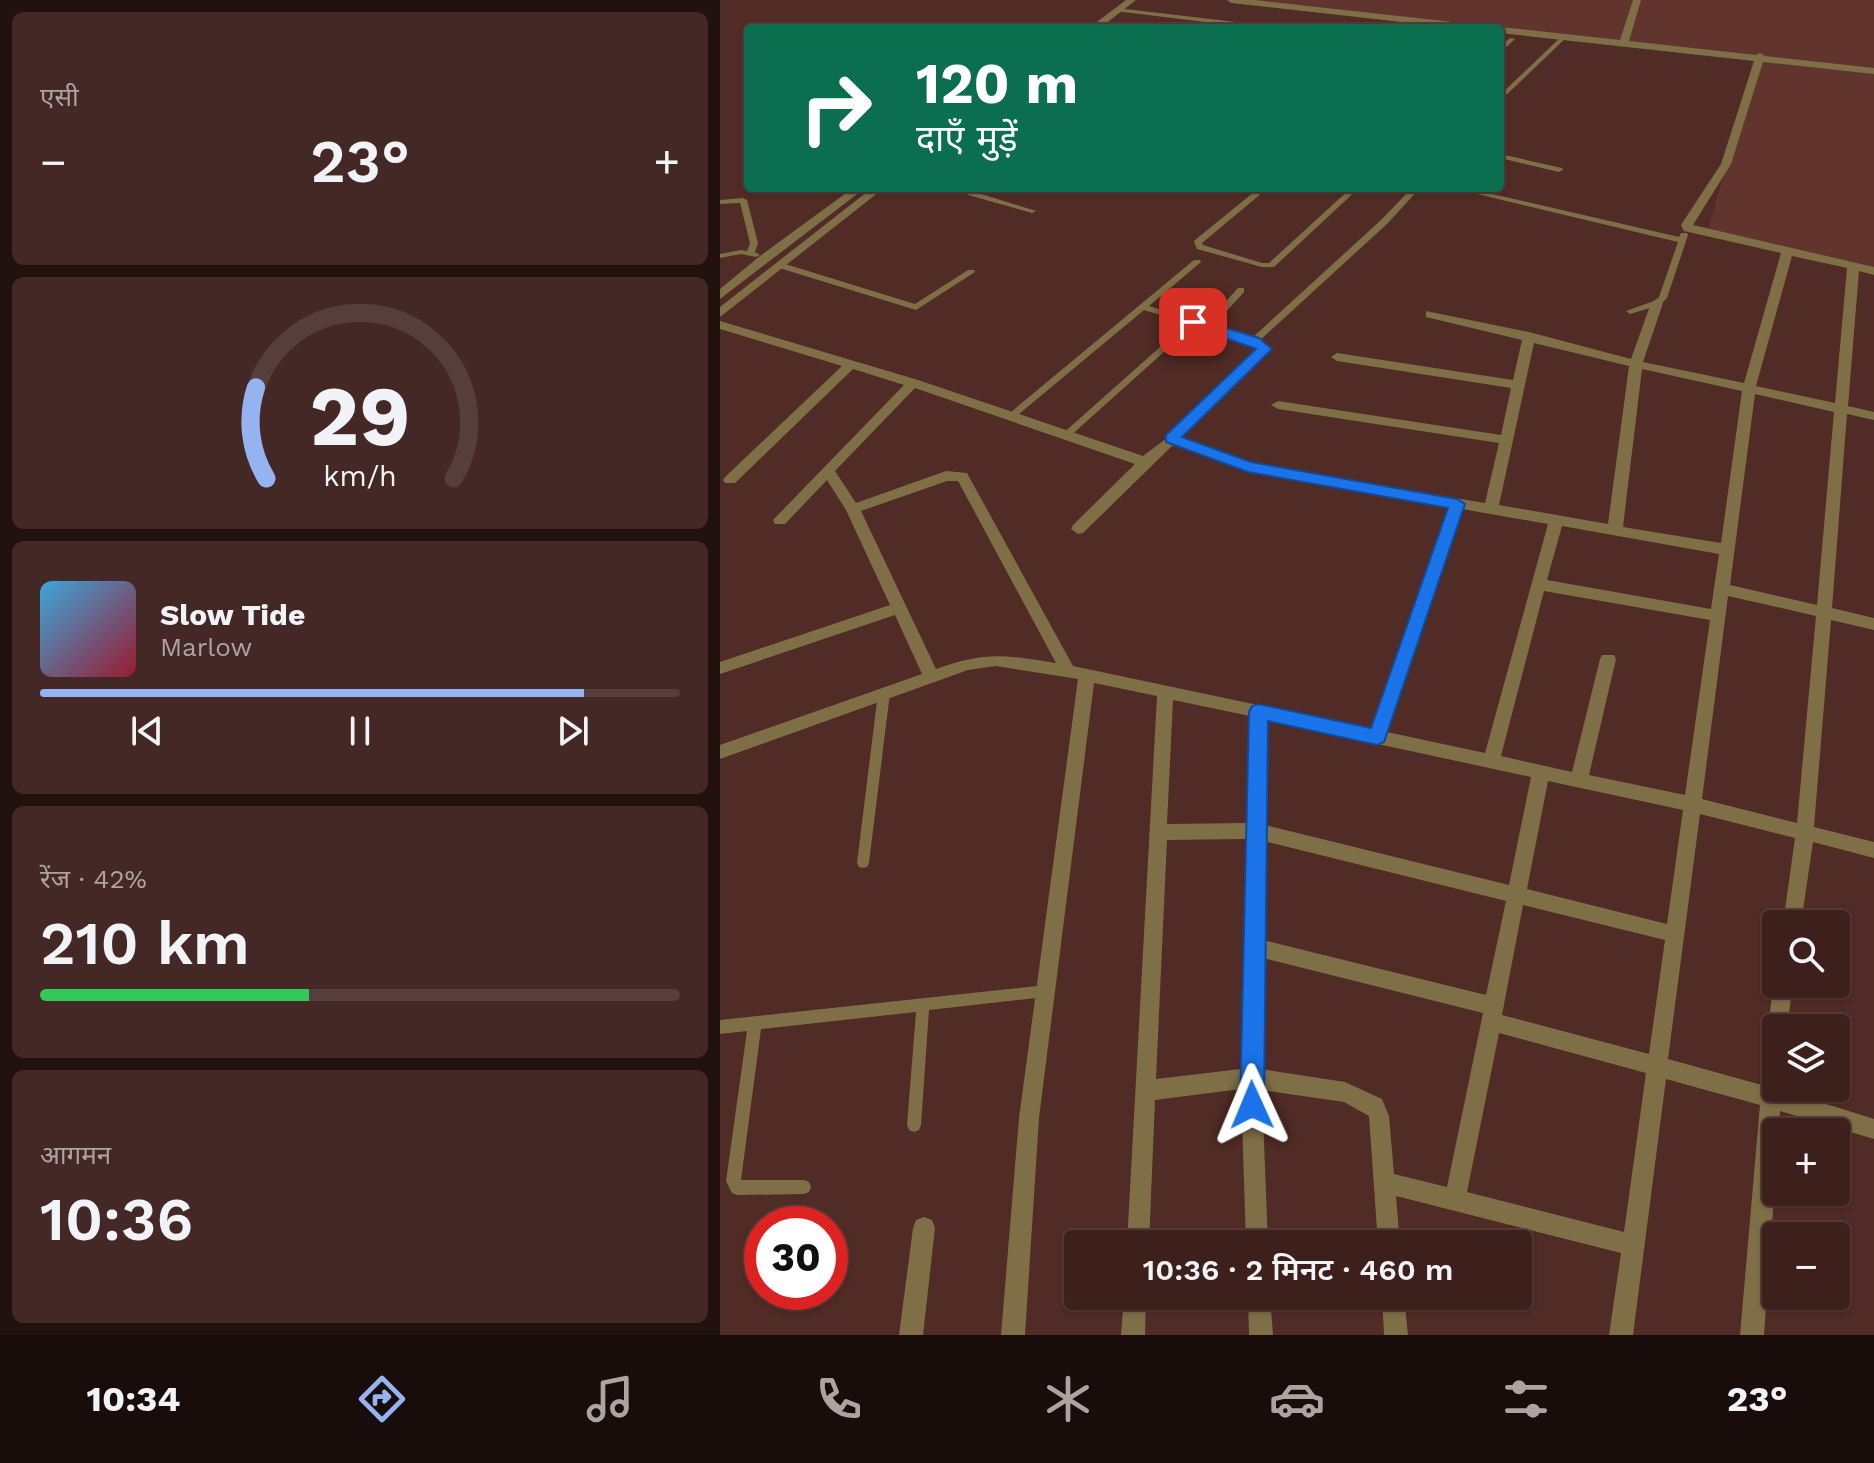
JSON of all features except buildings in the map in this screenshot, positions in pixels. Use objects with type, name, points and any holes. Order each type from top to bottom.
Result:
[{"type":"street","points":[[1094,24],[1116,5],[1132,0]]},
{"type":"street","points":[[1231,0],[1444,24]]},
{"type":"street","points":[[1624,42],[1637,0]]},
{"type":"street","points":[[1504,30],[1760,56],[1874,71]]},
{"type":"street","points":[[1760,56],[1726,164],[1684,234],[1874,271]]},
{"type":"street","points":[[721,294],[764,258],[855,192]]},
{"type":"street","points":[[720,313],[874,192]]},
{"type":"street","points":[[1621,1335],[1749,387],[1787,252]]},
{"type":"street","points":[[1794,910],[1805,833],[1853,267]]},
{"type":"street","points":[[721,294],[738,299]]},
{"type":"street","points":[[1615,530],[1636,364],[1657,303]]},
{"type":"street","points":[[1430,314],[1636,364],[1874,416]]},
{"type":"street","points":[[720,325],[913,383],[1145,462]]},
{"type":"street","points":[[1491,510],[1529,336]]},
{"type":"street","points":[[1337,357],[1518,385]]},
{"type":"street","points":[[730,480],[851,364]]},
{"type":"street","points":[[780,520],[913,383]]},
{"type":"street","points":[[1278,405],[1506,440]]},
{"type":"street","points":[[1078,529],[1171,439],[1248,467],[1728,550]]},
{"type":"street","points":[[828,471],[853,509],[931,676]]},
{"type":"street","points":[[853,509],[946,476],[962,476],[1078,673],[1046,991],[1029,1118],[1013,1335]]},
{"type":"street","points":[[1377,737],[1457,504]]},
{"type":"street","points":[[1491,761],[1556,520]]},
{"type":"street","points":[[1537,584],[1718,616]]},
{"type":"street","points":[[1722,589],[1874,624]]},
{"type":"street","points":[[720,668],[900,607]]},
{"type":"street","points":[[1579,780],[1608,659]]},
{"type":"street","points":[[720,752],[967,664],[996,660],[1078,673],[1691,804],[1874,850]]},
{"type":"street","points":[[1139,1230],[1165,692]]},
{"type":"street","points":[[1256,1230],[1251,1078],[1258,712]]},
{"type":"street","points":[[1455,1200],[1541,772]]},
{"type":"street","points":[[1158,832],[1256,831],[1674,934]]},
{"type":"street","points":[[1254,947],[1492,1014],[1656,1067],[1762,1095]]},
{"type":"street","points":[[1145,1091],[1251,1078],[1345,1092],[1375,1106],[1379,1116],[1388,1230]]},
{"type":"street","points":[[1752,1335],[1773,1102]]},
{"type":"street","points":[[1786,1102],[1874,1129]]},
{"type":"street","points":[[1384,1182],[1633,1245]]},
{"type":"street","points":[[911,1335],[924,1228]]},
{"type":"street","points":[[1133,1335],[1134,1310]]},
{"type":"street","points":[[1260,1310],[1261,1335]]},
{"type":"street","points":[[1394,1310],[1396,1335]]},
{"type":"lane","points":[[1116,5],[1227,24]]},
{"type":"lane","points":[[1504,95],[1565,36]]},
{"type":"lane","points":[[1504,47],[1512,39]]},
{"type":"lane","points":[[1504,157],[1559,170]]},
{"type":"lane","points":[[971,192],[1032,211]]},
{"type":"lane","points":[[1259,192],[1198,245],[1271,265],[1351,192]]},
{"type":"lane","points":[[1254,341],[1384,222],[1412,192]]},
{"type":"lane","points":[[1476,192],[1684,234],[1663,298],[1657,303],[1630,311]]},
{"type":"lane","points":[[720,202],[743,200],[754,243],[751,252]]},
{"type":"lane","points":[[720,256],[751,252],[764,258]]},
{"type":"lane","points":[[1010,417],[1197,262]]},
{"type":"lane","points":[[779,265],[916,307],[971,272]]},
{"type":"lane","points":[[1207,327],[1241,290]]},
{"type":"lane","points":[[1143,307],[1264,345],[1263,354],[1171,439]]},
{"type":"lane","points":[[1065,436],[1193,322]]},
{"type":"lane","points":[[863,863],[884,693]]},
{"type":"lane","points":[[720,1027],[1046,991]]},
{"type":"lane","points":[[914,1125],[923,1004]]},
{"type":"lane","points":[[755,1023],[733,1181],[737,1188],[747,1190],[804,1187]]},
{"type":"shaded area","points":[[1253,0],[1874,0],[1874,267],[1708,229],[1758,57],[1504,28],[1504,24],[1466,24]]},
{"type":"route","points":[[1193,322],[1254,341],[1264,345],[1265,349],[1171,439],[1248,467],[1457,504],[1377,737],[1258,712],[1252,1105]]}]
